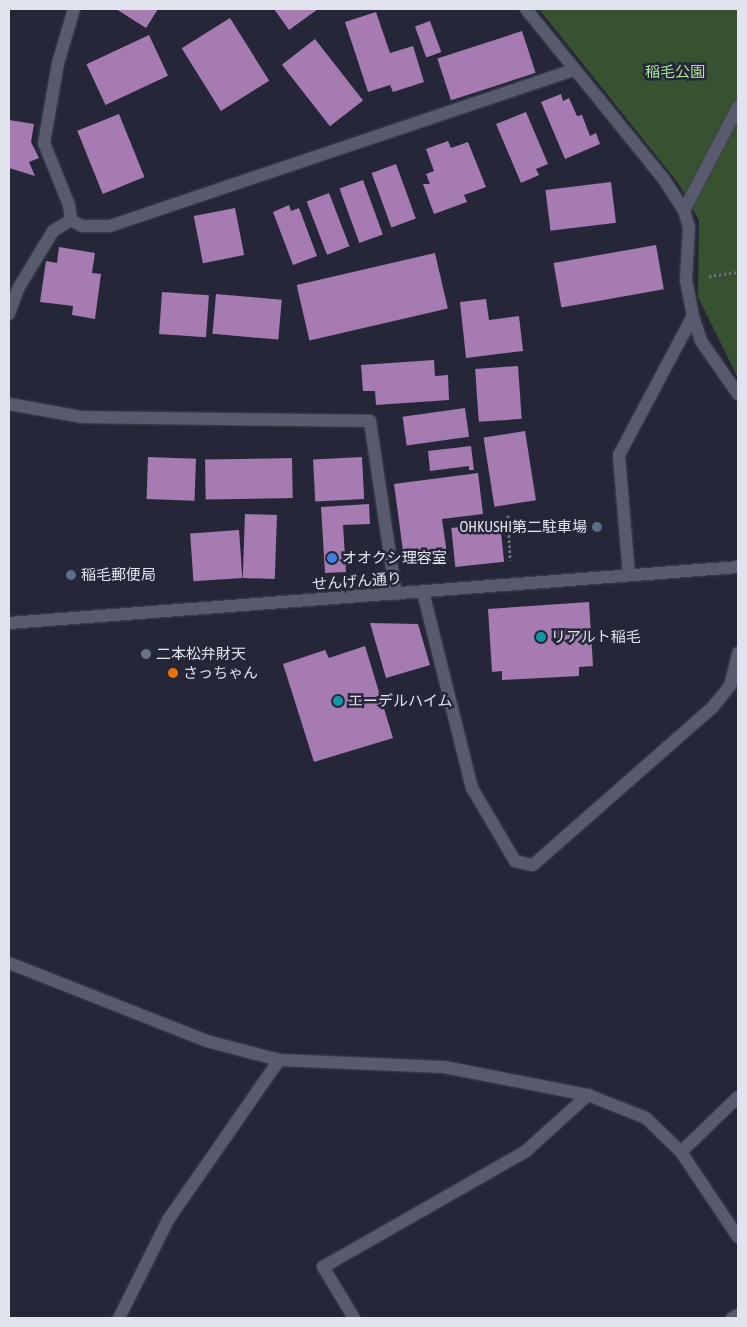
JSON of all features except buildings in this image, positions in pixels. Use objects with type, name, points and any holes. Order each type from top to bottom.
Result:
[{"type":"street","points":[[74,9],[58,64],[44,143],[71,220],[82,226],[110,226],[574,70]]},
{"type":"street","points":[[526,9],[663,178],[684,210],[689,227],[686,280],[693,316],[701,341],[738,394]]},
{"type":"street","points":[[684,210],[738,107]]},
{"type":"street","points":[[9,314],[20,287],[53,231],[71,220]]},
{"type":"street","points":[[629,575],[619,455],[693,316]]},
{"type":"street","points":[[9,404],[82,417],[370,421],[396,594]]},
{"type":"street","name":"せんげん通り","points":[[9,622],[738,567]]},
{"type":"street","points":[[423,592],[472,788],[516,861],[533,865],[712,708],[730,686],[738,653]]},
{"type":"street","points":[[9,963],[207,1041],[279,1060],[444,1067],[588,1095],[646,1118],[681,1152],[738,1236]]},
{"type":"street","points":[[119,1318],[168,1220],[279,1060]]},
{"type":"street","points":[[354,1318],[323,1267],[526,1151],[588,1095]]},
{"type":"street","points":[[681,1152],[738,1096]]},
{"type":"street","points":[[732,1318],[738,1315]]},
{"type":"path","points":[[508,516],[511,584]]},
{"type":"green space","name":"稲毛公園","points":[[539,9],[738,9],[738,378],[698,297],[699,220],[678,183]]},
{"type":"place","name":"OHKUSHI第二駐車場","points":[[597,527]]},
{"type":"place","name":"オオクシ理容室","points":[[332,558]]},
{"type":"place","name":"稲毛郵便局","points":[[71,575]]},
{"type":"place","name":"リアルト稲毛","points":[[541,637]]},
{"type":"place","name":"二本松弁財天","points":[[146,654]]},
{"type":"place","name":"さっちゃん","points":[[173,673]]},
{"type":"place","name":"エーデルハイム","points":[[338,701]]}]
